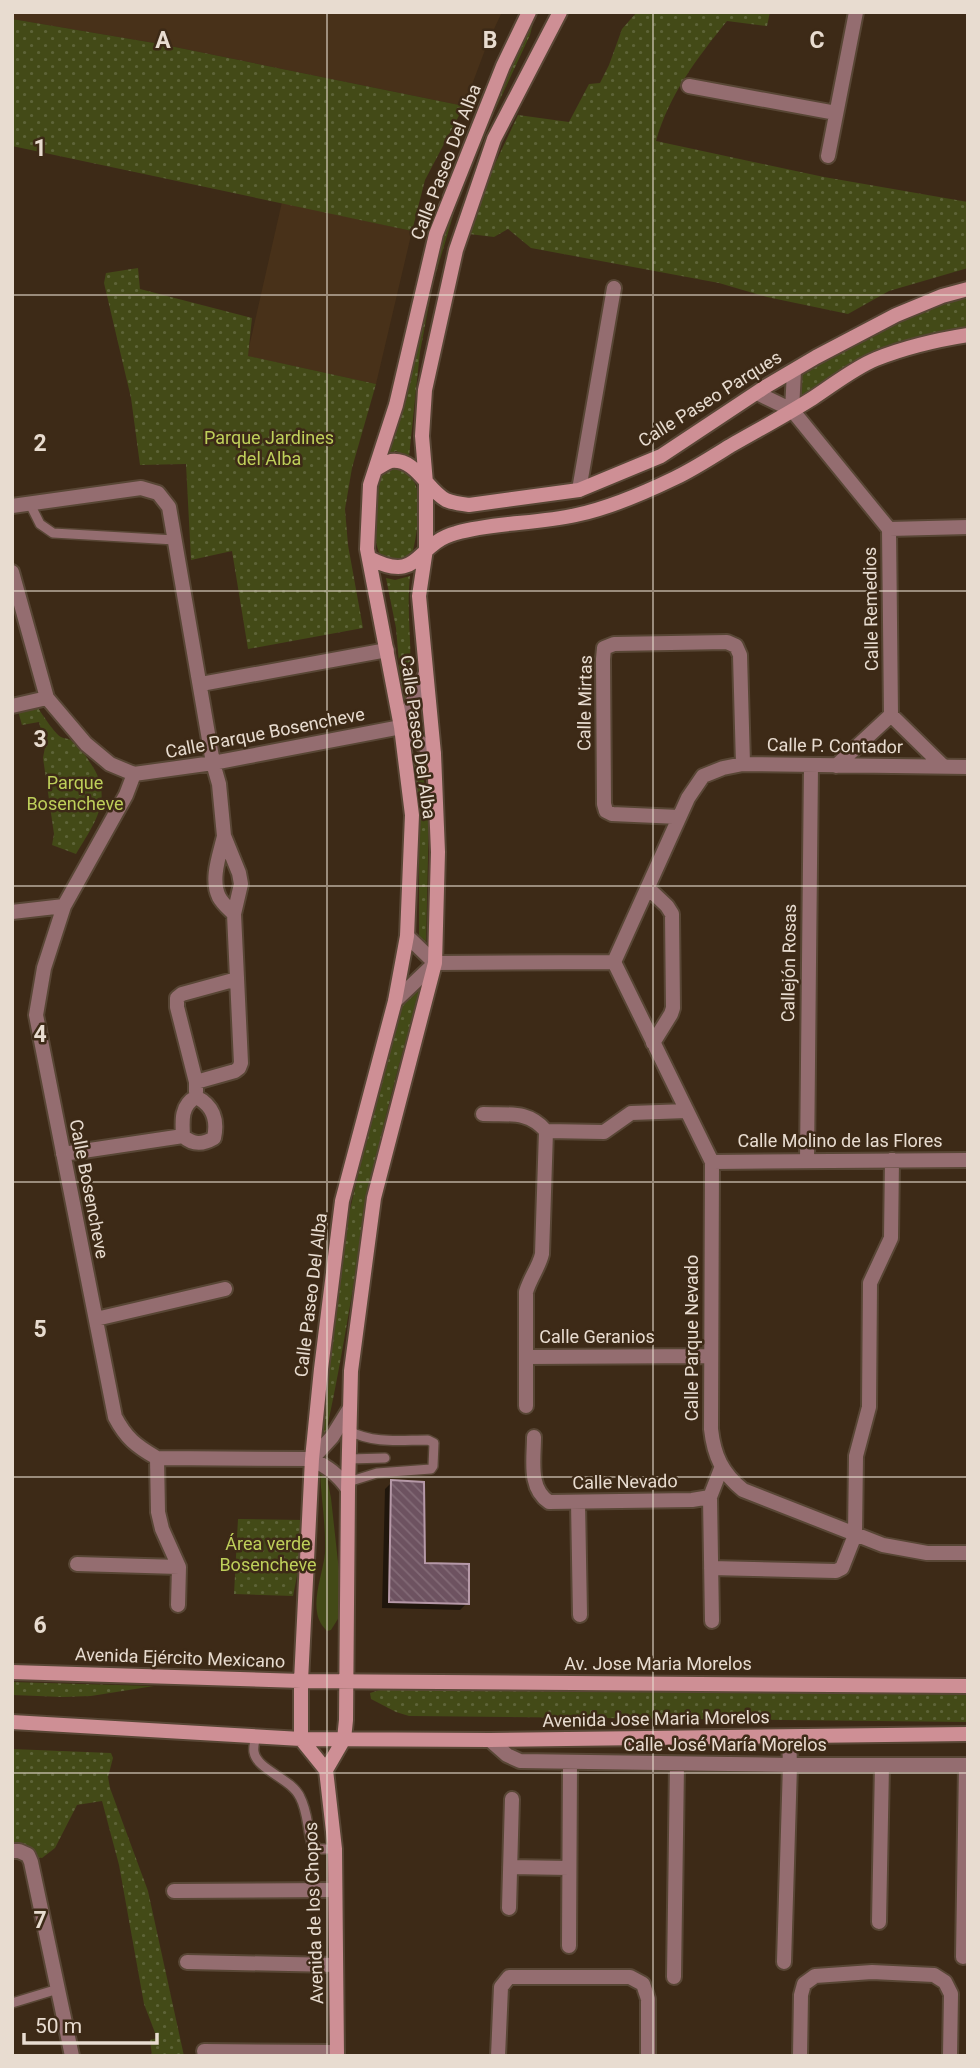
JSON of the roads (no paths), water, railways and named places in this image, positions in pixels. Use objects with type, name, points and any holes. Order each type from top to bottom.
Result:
[{"type":"street","name":"Calle Paseo Del Alba","points":[[301,1739],[301,1681],[312,1459],[342,1201],[395,1001],[407,936],[412,816],[401,727],[367,550],[370,485],[396,405],[436,234],[503,66],[529,12]]},
{"type":"street","points":[[828,156],[856,12]]},
{"type":"street","name":"Calle Paseo Del Alba","points":[[344,1739],[348,1681],[351,1371],[374,1198],[435,963],[438,852],[435,754],[419,596],[426,549],[426,483],[422,436],[425,390],[456,250],[495,139],[558,14]]},
{"type":"street","points":[[689,86],[836,113]]},
{"type":"street","points":[[579,490],[614,288]]},
{"type":"street","name":"Calle Paseo Parques","points":[[376,469],[391,461],[405,464],[415,469],[426,483],[445,499],[457,504],[468,505],[579,490],[661,456],[757,393],[896,315],[942,296],[968,289]]},
{"type":"street","points":[[369,558],[384,566],[408,566],[446,535],[467,529],[577,515],[623,501],[677,477],[874,360],[925,342],[968,335]]},
{"type":"street","points":[[792,410],[794,371]]},
{"type":"street","name":"Calle Remedios","points":[[757,393],[792,410],[889,529],[891,715]]},
{"type":"street","points":[[12,506],[141,488],[158,492],[169,507],[219,784],[224,836],[241,884],[234,914],[241,1063],[235,1071],[196,1089],[183,1111],[183,1136]]},
{"type":"street","points":[[889,529],[968,527]]},
{"type":"street","points":[[12,572],[47,698],[86,744],[110,764],[134,775]]},
{"type":"street","name":"Calle Mirtas","points":[[679,817],[612,814],[607,811],[604,804],[604,648],[614,644],[727,642],[736,646],[740,655],[743,764]]},
{"type":"street","points":[[201,684],[387,650]]},
{"type":"street","points":[[426,673],[401,727],[435,754]]},
{"type":"street","points":[[12,706],[47,698]]},
{"type":"street","points":[[836,766],[891,715],[944,767]]},
{"type":"street","name":"Calle Parque Bosencheve","points":[[134,775],[214,763],[401,727]]},
{"type":"street","name":"Calle P. Contador","points":[[679,817],[703,776],[743,764],[968,767]]},
{"type":"street","name":"Callejón Rosas","points":[[807,1161],[811,765]]},
{"type":"street","name":"Calle Bosencheve","points":[[134,775],[126,795],[64,906],[44,968],[36,1015],[115,1417],[125,1434],[141,1449],[157,1458]]},
{"type":"street","points":[[395,1001],[435,963],[614,962],[679,817]]},
{"type":"street","points":[[224,836],[215,878],[216,889],[220,899],[234,914]]},
{"type":"street","points":[[648,888],[672,914],[673,1008],[653,1043]]},
{"type":"street","points":[[12,912],[64,906]]},
{"type":"street","points":[[407,936],[435,963]]},
{"type":"street","name":"Calle Parque Nevado","points":[[614,962],[712,1161],[711,1429],[713,1447],[729,1479],[743,1490],[883,1545],[910,1551],[968,1553]]},
{"type":"street","points":[[63,1154],[183,1136],[190,1142],[198,1143],[214,1139],[215,1118],[211,1108],[196,1089],[177,998],[182,994],[237,979]]},
{"type":"street","points":[[483,1115],[526,1115],[538,1121],[547,1131],[604,1132],[631,1113],[687,1111]]},
{"type":"street","name":"Calle Geranios","points":[[526,1406],[526,1292],[542,1254],[547,1131]]},
{"type":"street","points":[[711,1568],[836,1571],[842,1568],[855,1535],[856,1456],[869,1407],[869,1292],[870,1283],[891,1238],[892,1160]]},
{"type":"street","name":"Calle Molino de las Flores","points":[[712,1161],[968,1160]]},
{"type":"street","points":[[96,1319],[225,1289]]},
{"type":"street","name":"Calle Geranios","points":[[526,1357],[711,1356]]},
{"type":"street","points":[[312,1459],[332,1437],[350,1408]]},
{"type":"street","name":"Calle Nevado","points":[[534,1437],[535,1486],[541,1497],[549,1502],[692,1500],[710,1497]]},
{"type":"street","points":[[178,1605],[179,1567],[162,1529],[158,1512],[157,1458],[312,1459],[335,1473],[348,1486]]},
{"type":"street","points":[[712,1620],[710,1497],[722,1466]]},
{"type":"street","points":[[578,1502],[580,1615]]},
{"type":"street","points":[[78,1564],[179,1567]]},
{"type":"street","name":"Avenida Ejército Mexicano","points":[[12,1672],[348,1681]]},
{"type":"street","name":"Av. Jose Maria Morelos","points":[[348,1681],[968,1686]]},
{"type":"street","points":[[12,1722],[301,1739],[344,1739]]},
{"type":"street","name":"Avenida Jose Maria Morelos","points":[[344,1739],[489,1741],[968,1734]]},
{"type":"street","points":[[784,1962],[789,1737]]},
{"type":"street","points":[[301,1739],[326,1770],[344,1739]]},
{"type":"street","name":"Calle José María Morelos","points":[[489,1741],[520,1761],[967,1765]]},
{"type":"street","points":[[569,1946],[570,1763]]},
{"type":"street","points":[[674,1977],[677,1764]]},
{"type":"street","points":[[879,1922],[882,1765]]},
{"type":"street","points":[[963,1957],[967,1765]]},
{"type":"street","name":"Avenida de los Chopos","points":[[326,1770],[334,1849],[337,2054]]},
{"type":"street","points":[[509,1908],[512,1799]]},
{"type":"street","points":[[12,1851],[28,1855],[31,1862],[72,2056]]},
{"type":"street","points":[[510,1867],[569,1868]]},
{"type":"street","points":[[174,1891],[335,1890]]},
{"type":"street","points":[[187,1962],[336,1965]]},
{"type":"street","points":[[800,2056],[801,1995],[804,1984],[815,1976],[872,1972],[934,1975],[945,1982],[951,1994],[950,2056]]},
{"type":"street","points":[[498,2056],[501,1987],[509,1978],[574,1977],[630,1977],[643,1984],[648,1999],[648,2056]]},
{"type":"street","points":[[204,2051],[337,2054]]},
{"type":"lane","points":[[30,504],[40,524],[52,533],[175,540]]},
{"type":"lane","points":[[348,1486],[377,1473],[431,1469],[434,1443],[428,1440],[377,1441],[349,1431]]},
{"type":"lane","points":[[349,1459],[384,1458]]},
{"type":"lane","points":[[256,1735],[254,1750],[257,1759],[299,1793],[312,1844],[319,1849],[334,1849]]},
{"type":"lane","points":[[12,2003],[58,1989]]},
{"type":"park label","name":"Parque Jardines del Alba","points":[[269,448]]},
{"type":"park label","name":"Parque Bosencheve","points":[[75,793]]},
{"type":"park label","name":"Área verde Bosencheve","points":[[268,1554]]}]
